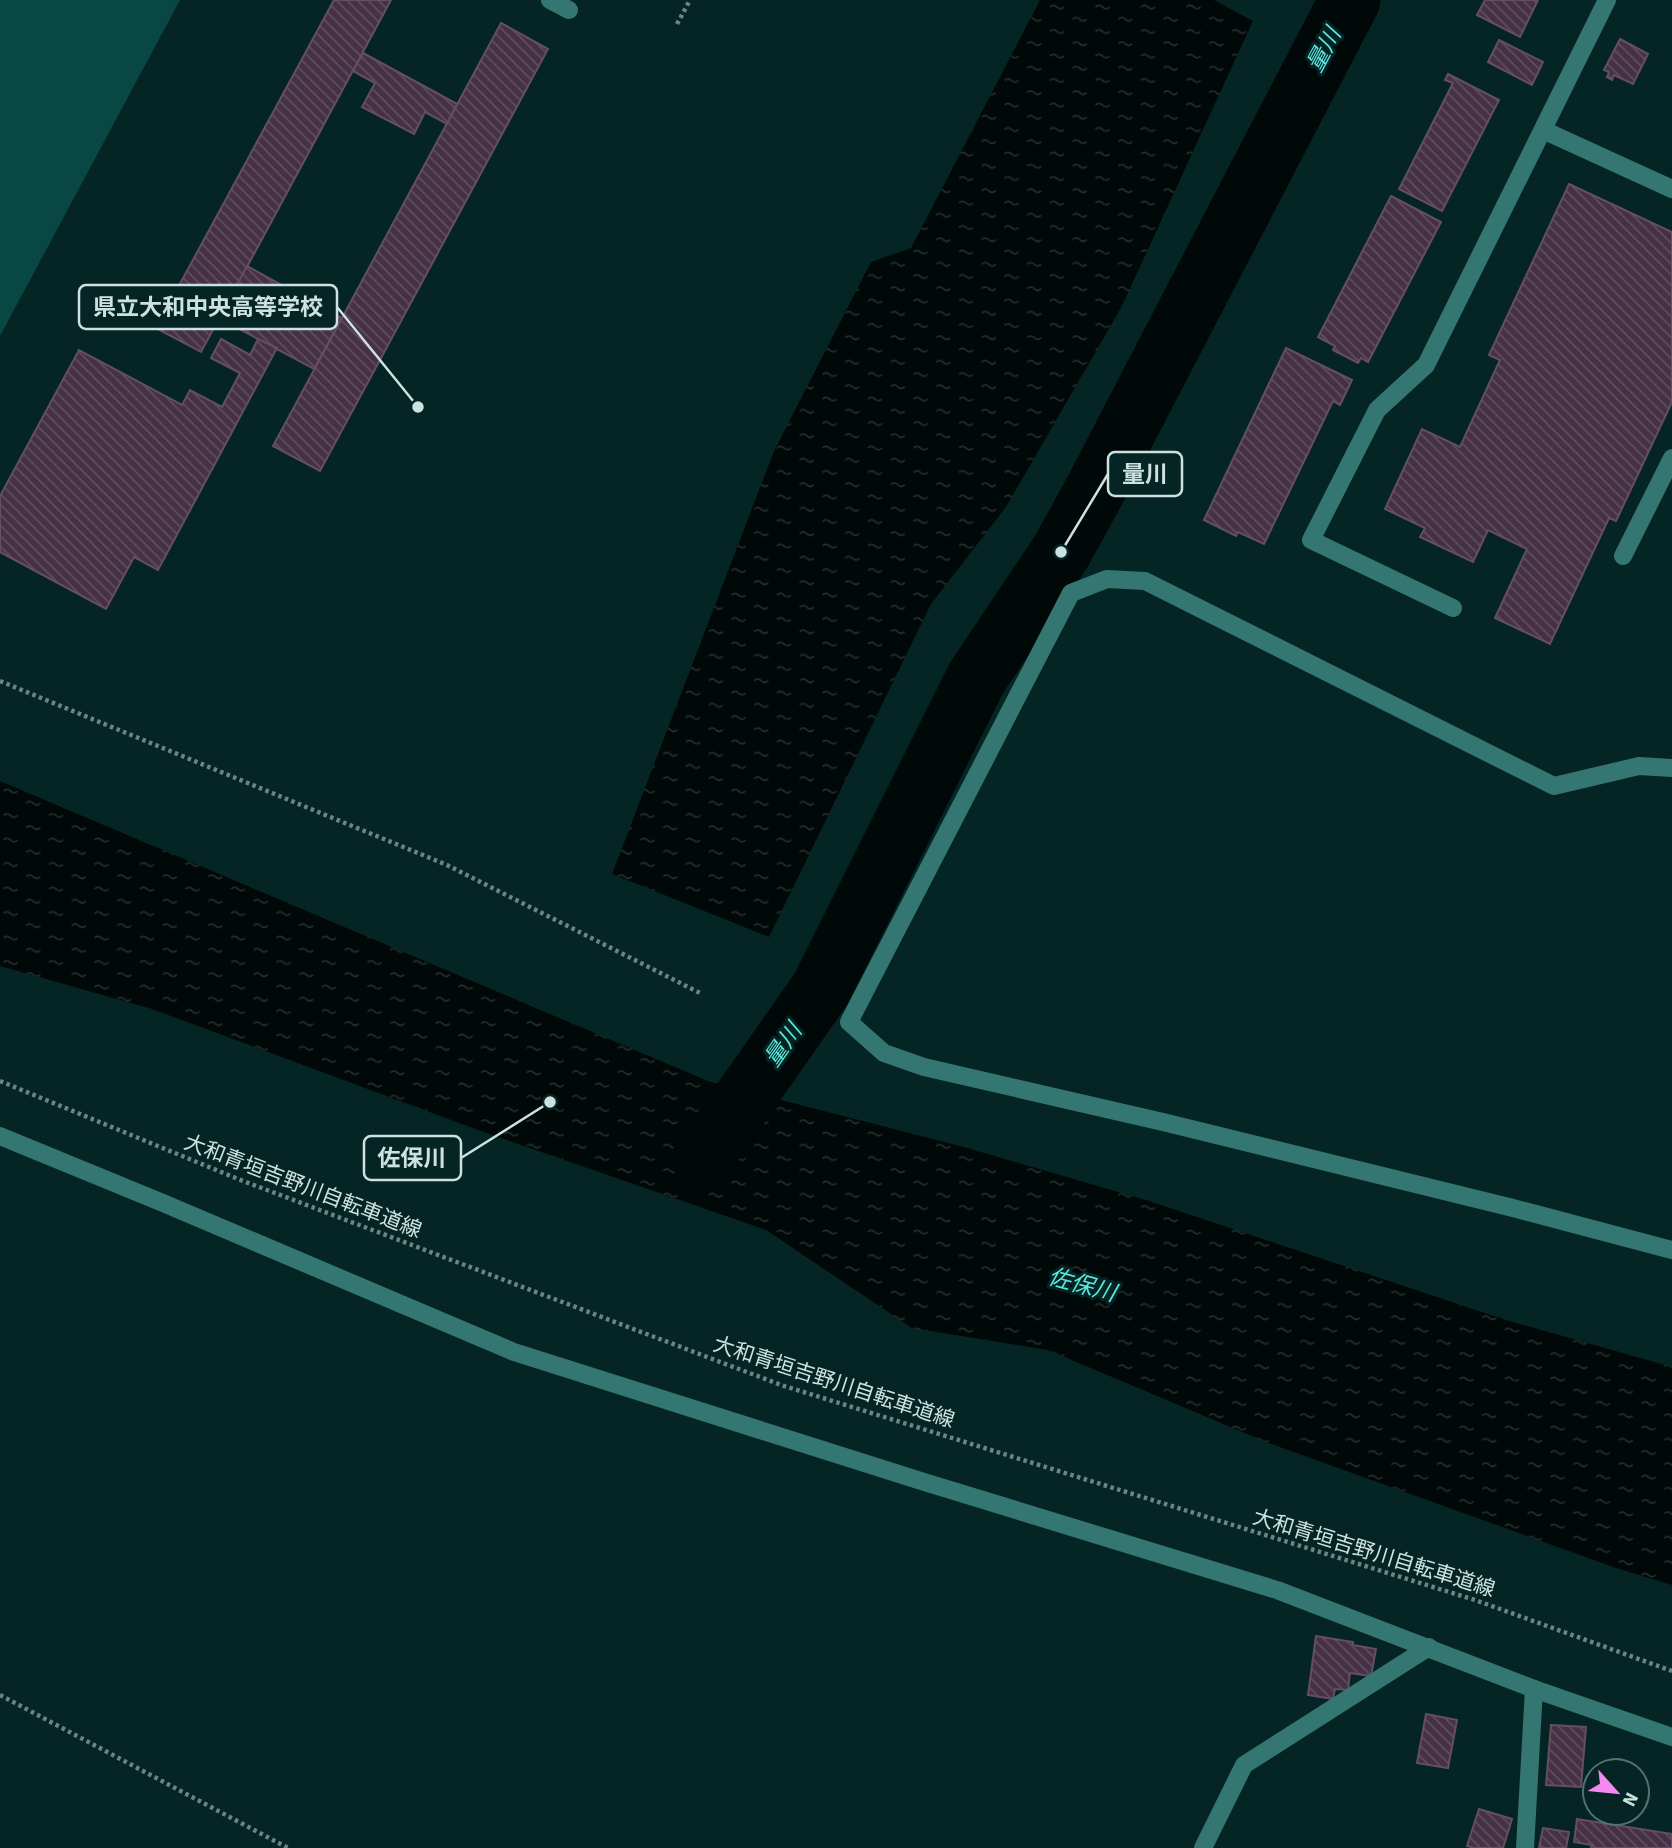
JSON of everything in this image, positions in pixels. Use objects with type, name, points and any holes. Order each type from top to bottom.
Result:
[{"type":"street","points":[[550,0],[569,10]]},
{"type":"street","points":[[1453,608],[1311,540],[1377,410],[1426,365],[1608,0]]},
{"type":"street","points":[[1543,130],[1672,189]]},
{"type":"street","points":[[1623,556],[1672,458]]},
{"type":"street","points":[[1672,768],[1639,766],[1554,786],[1145,581],[1107,579],[1071,593],[849,1022],[884,1053],[924,1067],[1190,1128],[1672,1250]]},
{"type":"street","points":[[0,1136],[514,1352],[1277,1590],[1534,1689],[1672,1737]]},
{"type":"street","points":[[1203,1848],[1244,1765],[1429,1647]]},
{"type":"street","points":[[1525,1848],[1534,1689]]},
{"type":"path","points":[[677,24],[690,0]]},
{"type":"path","points":[[0,681],[447,865],[700,993]]},
{"type":"path","name":"大和青垣吉野川自転車道線","points":[[0,1081],[238,1180],[781,1385],[1475,1600],[1672,1671]]},
{"type":"path","points":[[0,1695],[288,1848]]},
{"type":"shaded area","points":[[0,0],[180,0],[0,336]]},
{"type":"water","points":[[1040,0],[1214,0],[1253,21],[1121,308],[1006,507],[931,604],[769,937],[612,874],[774,451],[871,262],[911,248]]},
{"type":"water","points":[[0,781],[708,1081],[960,1146],[1146,1200],[1506,1320],[1672,1367],[1672,1585],[1616,1568],[1266,1442],[1048,1350],[912,1328],[766,1230],[478,1130],[152,1009],[0,966]]},
{"type":"building","points":[[334,0],[391,0],[201,352],[156,328]]},
{"type":"building","points":[[1485,0],[1538,0],[1520,37],[1477,15]]},
{"type":"building","points":[[501,23],[548,49],[320,471],[273,446]]},
{"type":"building","points":[[1620,39],[1648,54],[1633,84],[1614,75],[1612,80],[1607,77],[1609,72],[1604,70]]},
{"type":"building","points":[[1499,40],[1543,62],[1532,85],[1488,62]]},
{"type":"building","points":[[363,53],[457,104],[447,124],[425,112],[414,134],[362,107],[375,83],[353,71]]},
{"type":"building","points":[[1448,74],[1499,100],[1442,211],[1399,189],[1453,83],[1445,80]]},
{"type":"building","points":[[1569,184],[1672,232],[1672,402],[1616,521],[1609,518],[1550,644],[1495,618],[1527,549],[1488,530],[1473,562],[1420,537],[1425,528],[1385,509],[1422,429],[1460,447],[1500,360],[1489,355]]},
{"type":"building","points":[[1391,196],[1441,222],[1368,362],[1361,358],[1358,363],[1333,350],[1335,346],[1318,337]]},
{"type":"building","points":[[247,266],[342,318],[314,369],[219,318]]},
{"type":"building","points":[[221,339],[250,355],[258,339],[277,348],[158,570],[134,557],[106,609],[0,552],[0,496],[79,350],[182,405],[190,390],[222,407],[240,373],[211,358]]},
{"type":"building","points":[[1286,348],[1352,380],[1340,405],[1333,401],[1264,544],[1238,532],[1236,536],[1204,520]]},
{"type":"building","points":[[1316,1636],[1376,1649],[1371,1676],[1350,1673],[1348,1690],[1335,1689],[1333,1699],[1308,1695]]},
{"type":"building","points":[[1426,1714],[1457,1720],[1448,1768],[1417,1763]]},
{"type":"building","points":[[1551,1725],[1586,1727],[1584,1757],[1581,1757],[1581,1787],[1546,1785]]},
{"type":"building","points":[[1479,1809],[1512,1819],[1503,1848],[1467,1846]]},
{"type":"building","points":[[1577,1819],[1581,1820],[1581,1827],[1628,1827],[1672,1834],[1672,1848],[1595,1848],[1574,1842]]},
{"type":"building","points":[[1543,1828],[1569,1832],[1566,1848],[1539,1848]]},
{"type":"waterway","name":"量川","points":[[702,1159],[821,989],[977,677],[1061,552],[1350,0]]},
{"type":"place","name":"県立大和中央高等学校","points":[[418,407]]},
{"type":"place","name":"量川","points":[[1061,552]]},
{"type":"place","name":"佐保川","points":[[550,1102]]}]
